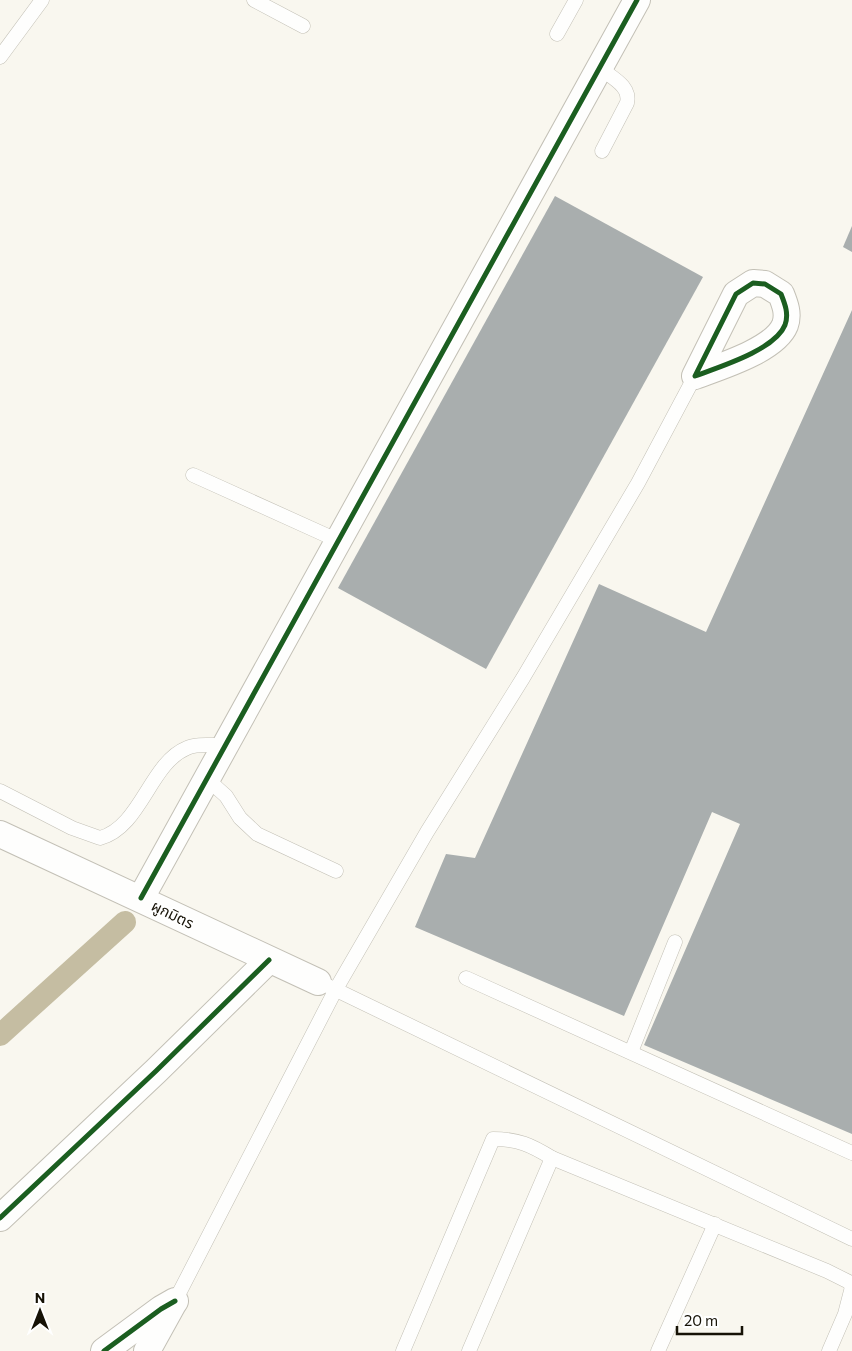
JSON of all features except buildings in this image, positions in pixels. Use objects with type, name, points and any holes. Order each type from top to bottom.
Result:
[{"type":"street","points":[[141,898],[637,0]]},
{"type":"street","name":"ผูกมิตร","points":[[0,834],[141,898],[269,960],[327,985]]},
{"type":"street","points":[[0,1218],[156,1071],[269,960]]},
{"type":"street","points":[[104,1351],[161,1309],[175,1301]]},
{"type":"street","points":[[147,1351],[175,1301]]},
{"type":"lane","points":[[0,57],[42,0]]},
{"type":"lane","points":[[254,0],[303,26]]},
{"type":"lane","points":[[556,34],[576,0]]},
{"type":"lane","points":[[600,68],[626,89],[628,96],[627,104],[602,151]]},
{"type":"lane","points":[[175,1301],[327,985],[428,832],[523,678],[628,500],[695,376]]},
{"type":"lane","points":[[193,475],[339,541]]},
{"type":"lane","points":[[0,791],[72,828],[100,838],[114,833],[136,807],[172,757],[188,747],[226,745]]},
{"type":"lane","points":[[207,779],[226,796],[240,818],[257,834],[336,871]]},
{"type":"lane","points":[[631,1052],[675,942]]},
{"type":"lane","points":[[466,978],[852,1153]]},
{"type":"lane","points":[[327,985],[852,1239]]},
{"type":"lane","points":[[403,1351],[493,1138],[515,1139],[534,1147],[552,1158],[715,1224],[849,1282],[852,1287],[845,1314],[829,1351]]},
{"type":"lane","points":[[469,1351],[552,1158]]},
{"type":"lane","points":[[658,1351],[715,1224]]},
{"type":"waterway","points":[[0,1035],[125,922]]},
{"type":"cycle path","points":[[141,898],[637,0]]},
{"type":"cycle path","points":[[753,283],[765,284],[781,294],[787,313],[785,325],[779,334],[758,350],[745,357],[695,376],[736,294],[753,283]]},
{"type":"cycle path","points":[[0,1218],[156,1071],[269,960]]},
{"type":"cycle path","points":[[104,1351],[161,1309],[175,1301]]}]
